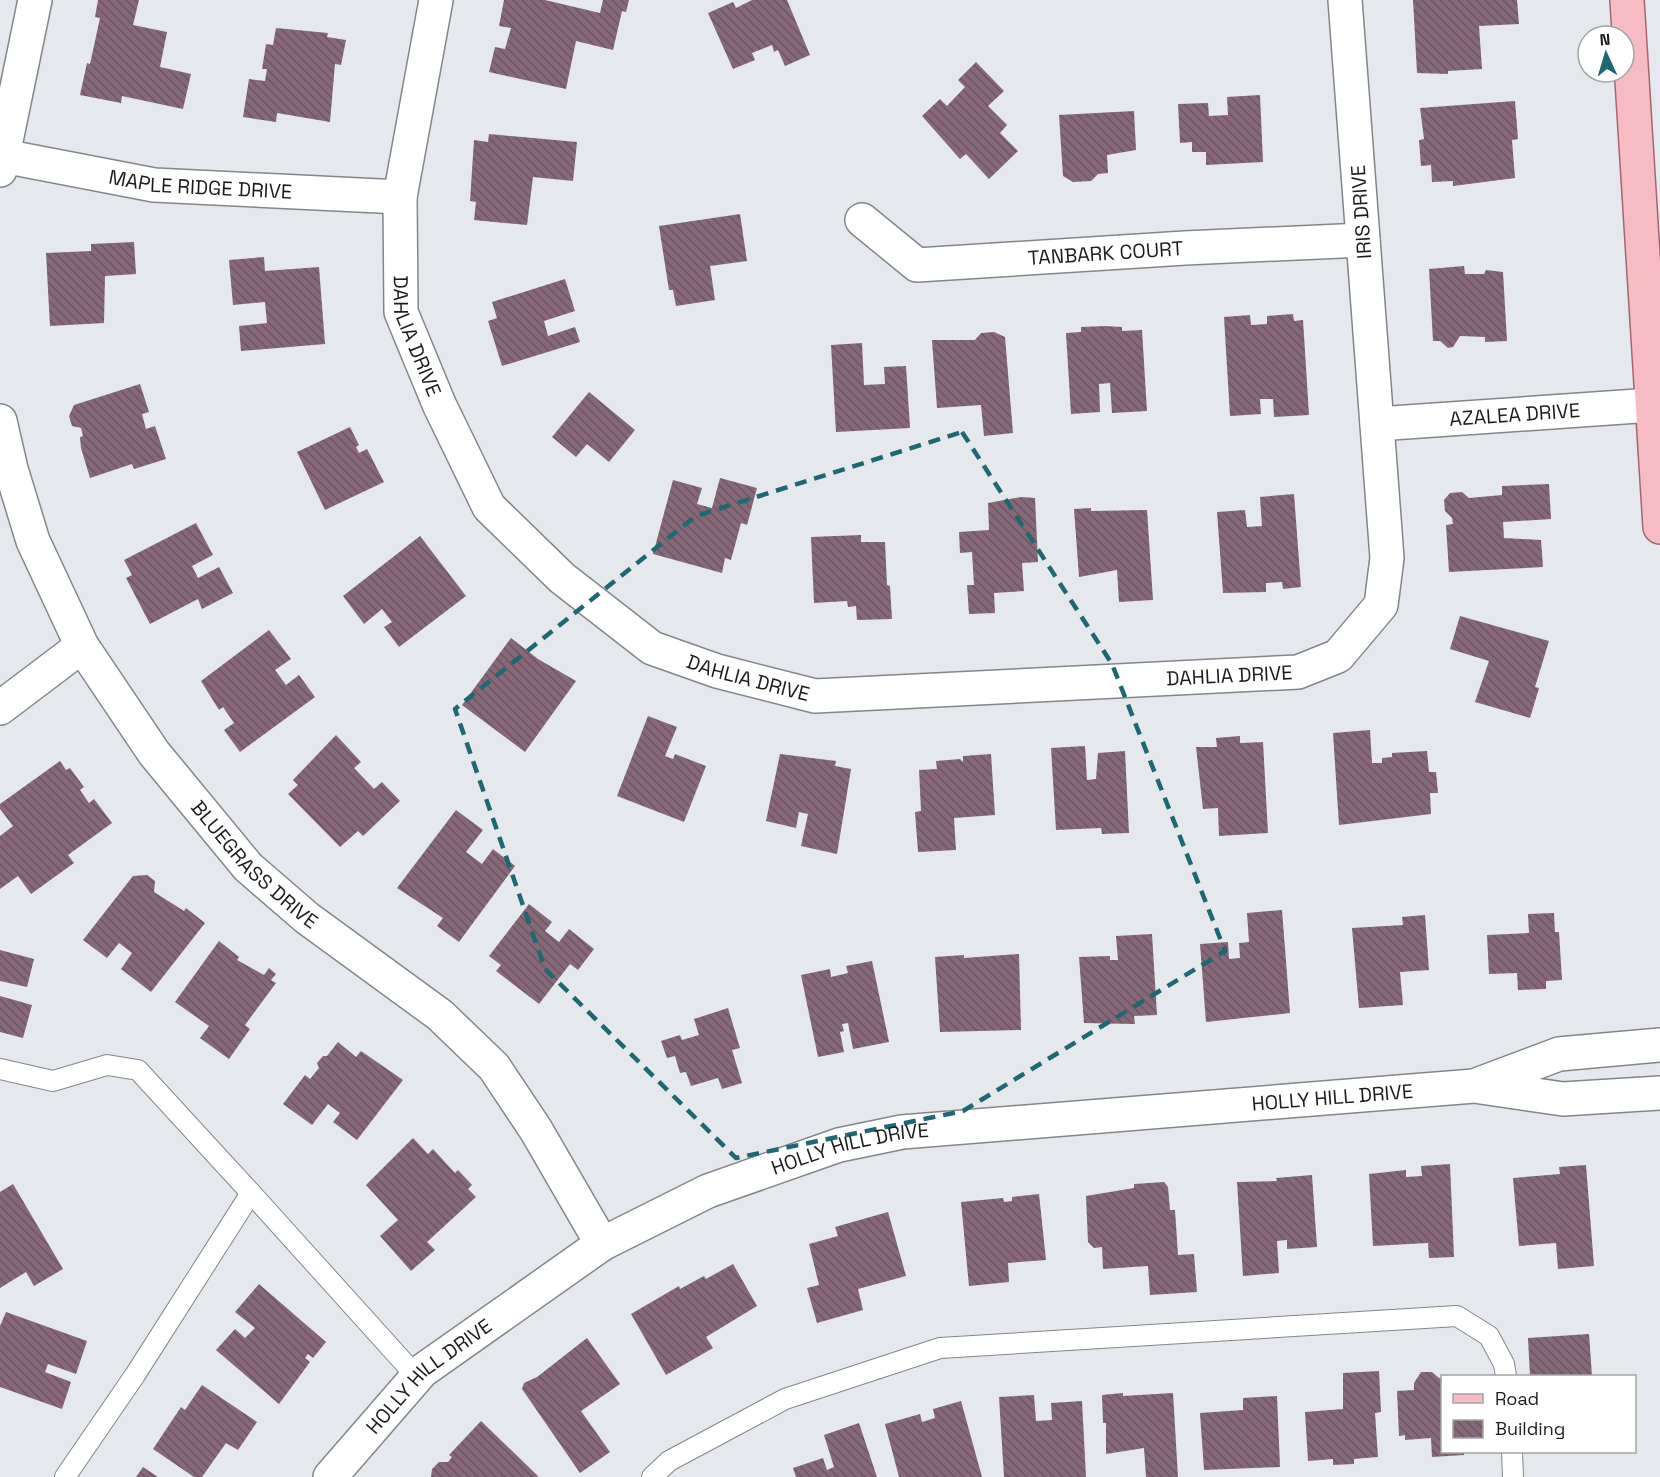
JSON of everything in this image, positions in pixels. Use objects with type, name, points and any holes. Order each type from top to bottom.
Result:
[{"type":"main road","points":[[1628,0],[1660,527]]},
{"type":"street","points":[[1,163],[35,0]]},
{"type":"street","name":"DAHLIA DRIVE","points":[[436,0],[400,197],[402,312],[439,404],[489,507],[562,578],[652,648],[717,671],[815,696],[1298,672],[1338,656],[1381,604],[1387,558],[1377,424]]},
{"type":"street","name":"IRIS DRIVE","points":[[1345,0],[1377,424]]},
{"type":"street","name":"MAPLE RIDGE DRIVE","points":[[1,163],[154,185],[400,197]]},
{"type":"street","name":"TANBARK COURT","points":[[862,220],[917,265],[1185,248],[1364,240]]},
{"type":"street","name":"AZALEA DRIVE","points":[[1377,424],[1652,405]]},
{"type":"street","name":"BLUEGRASS DRIVE","points":[[0,422],[11,469],[33,541],[82,646],[154,753],[248,867],[307,918],[440,1015],[494,1067],[536,1130],[602,1244]]},
{"type":"street","points":[[0,708],[82,646]]},
{"type":"street","name":"HOLLY HILL DRIVE","points":[[1474,1086],[1559,1054],[1660,1045]]},
{"type":"street","name":"HOLLY HILL DRIVE","points":[[330,1477],[422,1371],[602,1244],[708,1191],[839,1145],[902,1132],[1474,1086],[1563,1099],[1660,1093]]},
{"type":"lane","points":[[0,1069],[53,1081],[107,1065],[138,1070],[417,1377]]},
{"type":"lane","points":[[65,1477],[135,1375],[251,1193]]},
{"type":"lane","points":[[652,1477],[669,1461],[785,1399],[940,1348],[1457,1316],[1489,1336],[1504,1364],[1506,1375]]},
{"type":"lane","points":[[1512,1453],[1513,1477]]},
{"type":"highlighted area","points":[[962,432],[1112,664],[1225,951],[963,1111],[736,1158],[545,969],[455,709],[696,516]]},
{"type":"building","points":[[98,0],[139,0],[133,25],[167,32],[160,67],[191,74],[183,109],[122,96],[121,103],[80,95],[87,63],[90,64],[100,18],[95,17]]},
{"type":"building","points":[[504,0],[545,0],[600,13],[603,0],[629,0],[626,12],[622,11],[613,50],[576,41],[566,89],[489,72],[495,47],[505,49],[511,28],[499,26]]},
{"type":"building","points":[[752,0],[787,0],[810,55],[785,66],[778,50],[774,52],[772,45],[752,53],[755,60],[733,69],[708,13],[733,2],[736,8]]},
{"type":"building","points":[[1413,0],[1517,0],[1519,24],[1479,26],[1482,69],[1448,71],[1448,74],[1417,73]]},
{"type":"building","points":[[276,28],[328,33],[327,37],[346,40],[341,65],[335,64],[330,122],[277,113],[276,122],[243,117],[249,79],[265,81],[267,69],[262,69],[266,44],[273,45]]},
{"type":"building","points":[[976,62],[1004,91],[988,106],[1007,125],[1000,133],[1018,151],[989,179],[966,154],[960,159],[922,116],[940,99],[947,106],[965,87],[958,80]]},
{"type":"building","points":[[1260,95],[1263,162],[1206,165],[1206,152],[1192,152],[1192,142],[1180,143],[1178,104],[1208,103],[1209,116],[1228,115],[1227,97]]},
{"type":"building","points":[[1515,101],[1518,139],[1512,140],[1515,178],[1453,186],[1453,181],[1432,182],[1431,165],[1421,166],[1419,140],[1424,139],[1420,108]]},
{"type":"building","points":[[1134,111],[1136,150],[1107,155],[1108,173],[1098,174],[1091,181],[1073,182],[1063,176],[1059,115]]},
{"type":"building","points":[[489,134],[577,142],[573,181],[533,177],[527,225],[474,220],[476,202],[470,201],[474,140],[488,142]]},
{"type":"building","points":[[740,214],[747,261],[710,266],[715,300],[676,306],[673,290],[669,290],[659,226]]},
{"type":"building","points":[[134,242],[136,274],[105,276],[104,323],[50,326],[46,253],[91,251],[91,244]]},
{"type":"building","points":[[264,257],[265,271],[319,267],[325,344],[241,351],[239,326],[267,323],[265,302],[233,305],[229,260]]},
{"type":"building","points":[[1464,266],[1465,274],[1484,274],[1486,270],[1503,272],[1507,341],[1485,342],[1485,337],[1460,336],[1453,347],[1448,348],[1440,341],[1433,341],[1429,269]]},
{"type":"building","points":[[565,279],[575,311],[544,321],[548,336],[575,327],[580,342],[502,366],[488,321],[497,318],[492,302]]},
{"type":"building","points":[[1293,314],[1294,321],[1303,320],[1309,415],[1274,417],[1273,399],[1260,399],[1261,414],[1230,416],[1224,317],[1250,315],[1251,325],[1267,324],[1267,316]]},
{"type":"building","points":[[1081,327],[1122,327],[1122,331],[1142,330],[1147,411],[1112,413],[1110,383],[1099,384],[1100,412],[1071,414],[1066,333],[1081,332]]},
{"type":"building","points":[[994,332],[1005,337],[1013,433],[984,436],[981,405],[937,408],[932,340],[975,340],[981,333]]},
{"type":"building","points":[[862,343],[864,385],[885,384],[884,367],[906,366],[910,428],[836,432],[831,345]]},
{"type":"building","points":[[140,384],[149,412],[142,414],[146,429],[155,426],[166,459],[134,469],[132,464],[90,478],[81,448],[80,437],[83,436],[81,428],[72,426],[69,416],[74,405]]},
{"type":"building","points":[[589,392],[635,430],[609,462],[587,444],[576,457],[552,437]]},
{"type":"building","points":[[350,427],[359,445],[356,447],[359,453],[367,449],[384,482],[325,510],[297,452]]},
{"type":"building","points":[[720,478],[757,488],[747,525],[741,523],[731,560],[725,558],[722,573],[653,554],[673,480],[702,488],[697,504],[712,508]]},
{"type":"building","points":[[1549,484],[1551,519],[1503,522],[1504,538],[1541,540],[1543,567],[1449,572],[1446,525],[1453,524],[1452,518],[1445,511],[1444,500],[1450,493],[1462,492],[1469,498],[1502,495],[1502,486]]},
{"type":"building","points":[[1294,494],[1301,587],[1283,589],[1282,582],[1266,583],[1266,592],[1223,593],[1217,512],[1245,510],[1247,527],[1262,526],[1260,497]]},
{"type":"building","points":[[1021,497],[1035,498],[1038,562],[1022,563],[1024,591],[994,593],[995,613],[969,614],[967,585],[974,585],[972,552],[960,553],[959,532],[989,530],[988,503]]},
{"type":"building","points":[[1091,508],[1091,511],[1147,510],[1153,600],[1119,602],[1117,570],[1079,577],[1074,509]]},
{"type":"building","points":[[196,523],[213,555],[192,566],[198,578],[219,567],[233,593],[202,609],[198,599],[150,624],[126,578],[132,575],[124,560]]},
{"type":"building","points":[[861,535],[861,542],[885,542],[887,585],[890,586],[892,619],[857,620],[856,606],[848,607],[847,601],[814,603],[811,537]]},
{"type":"building","points":[[420,536],[466,596],[399,647],[384,627],[392,622],[382,609],[364,624],[343,596]]},
{"type":"building","points":[[1460,616],[1549,641],[1535,687],[1539,688],[1530,718],[1475,702],[1489,661],[1450,649]]},
{"type":"building","points":[[269,630],[291,659],[275,670],[286,685],[299,675],[315,697],[240,752],[224,730],[234,723],[223,707],[219,710],[201,681]]},
{"type":"building","points":[[511,638],[538,659],[576,681],[525,752],[462,705]]},
{"type":"building","points":[[648,716],[677,727],[665,756],[673,759],[675,754],[706,766],[684,822],[617,796]]},
{"type":"building","points":[[1370,730],[1372,763],[1382,763],[1382,758],[1392,757],[1392,753],[1427,751],[1429,772],[1436,772],[1438,793],[1430,793],[1431,814],[1339,825],[1333,733]]},
{"type":"building","points":[[336,735],[361,762],[354,768],[374,789],[382,782],[400,801],[363,836],[358,831],[340,847],[288,794],[298,785],[293,780]]},
{"type":"building","points":[[1240,736],[1240,743],[1263,742],[1268,833],[1219,836],[1218,808],[1203,809],[1196,747],[1217,747],[1216,738]]},
{"type":"building","points":[[1085,746],[1087,780],[1096,779],[1098,753],[1125,751],[1129,833],[1102,834],[1101,828],[1056,830],[1051,748]]},
{"type":"building","points":[[780,754],[836,761],[835,766],[851,769],[837,854],[801,846],[808,814],[799,812],[796,828],[766,821]]},
{"type":"building","points":[[991,754],[995,815],[954,818],[956,850],[918,852],[915,812],[921,811],[919,770],[937,769],[936,761],[960,759],[963,762],[963,756]]},
{"type":"building","points":[[60,761],[66,770],[70,768],[84,787],[80,790],[89,803],[94,799],[112,823],[68,855],[74,863],[31,894],[18,876],[0,889],[0,836],[13,826],[0,809],[0,804]]},
{"type":"building","points":[[456,810],[483,830],[466,852],[482,864],[493,849],[515,866],[459,942],[437,926],[443,918],[397,888]]},
{"type":"building","points":[[147,875],[155,881],[154,892],[184,911],[186,908],[205,923],[151,992],[121,969],[132,953],[119,943],[107,958],[83,940],[133,876]]},
{"type":"building","points":[[529,904],[552,922],[545,931],[559,942],[569,929],[594,949],[578,970],[570,964],[539,1004],[496,971],[501,965],[489,956]]},
{"type":"building","points":[[1282,910],[1290,1013],[1206,1022],[1200,944],[1228,942],[1229,959],[1240,958],[1239,943],[1249,942],[1247,913]]},
{"type":"building","points":[[1554,913],[1555,932],[1559,932],[1562,980],[1546,981],[1546,989],[1518,990],[1517,973],[1489,974],[1487,935],[1529,933],[1528,914]]},
{"type":"building","points":[[1425,915],[1429,970],[1400,972],[1403,1005],[1359,1008],[1352,928],[1403,925],[1402,917]]},
{"type":"building","points":[[1152,934],[1157,1015],[1134,1016],[1135,1024],[1084,1023],[1079,957],[1110,956],[1110,960],[1118,960],[1116,936]]},
{"type":"building","points":[[219,941],[239,957],[237,960],[264,975],[269,968],[276,974],[271,980],[276,983],[245,1025],[250,1029],[229,1059],[200,1038],[209,1026],[175,1002]]},
{"type":"building","points":[[0,950],[34,959],[27,987],[0,981]]},
{"type":"building","points":[[1019,954],[1021,1030],[940,1032],[935,957],[964,955],[964,958]]},
{"type":"building","points":[[872,961],[889,1042],[853,1049],[848,1023],[842,1024],[844,1031],[840,1032],[844,1052],[818,1057],[801,975],[830,969],[831,977],[848,973],[846,966]]},
{"type":"building","points":[[0,996],[32,1005],[23,1038],[0,1032]]},
{"type":"building","points":[[728,1008],[740,1048],[732,1050],[742,1083],[722,1089],[718,1078],[691,1086],[686,1072],[680,1073],[675,1056],[667,1058],[661,1041],[680,1035],[682,1040],[699,1035],[694,1019]]},
{"type":"building","points":[[338,1042],[356,1057],[361,1051],[403,1080],[357,1140],[333,1122],[340,1113],[328,1104],[312,1125],[283,1104],[305,1075],[310,1079],[319,1068],[317,1063],[323,1056],[327,1056]]},
{"type":"building","points":[[413,1138],[428,1154],[433,1149],[455,1173],[458,1170],[472,1185],[468,1189],[476,1197],[427,1242],[435,1250],[411,1271],[380,1236],[398,1220],[366,1185]]},
{"type":"building","points":[[1450,1164],[1454,1257],[1429,1258],[1428,1243],[1373,1246],[1369,1174],[1406,1170],[1406,1177],[1422,1176],[1421,1166]]},
{"type":"building","points":[[1586,1165],[1594,1266],[1558,1269],[1556,1243],[1519,1246],[1513,1178],[1560,1174],[1559,1167]]},
{"type":"building","points":[[1312,1175],[1317,1247],[1287,1249],[1287,1240],[1277,1241],[1279,1273],[1243,1276],[1237,1182],[1277,1181],[1276,1178]]},
{"type":"building","points":[[1164,1182],[1168,1187],[1170,1210],[1175,1210],[1178,1255],[1194,1254],[1197,1292],[1150,1295],[1148,1266],[1103,1269],[1102,1247],[1094,1248],[1088,1242],[1086,1196],[1134,1188],[1134,1184]]},
{"type":"building","points":[[13,1184],[63,1269],[34,1286],[26,1272],[0,1288],[0,1192]]},
{"type":"building","points":[[1039,1194],[1046,1260],[1008,1263],[1009,1282],[969,1286],[961,1202],[1003,1198],[1004,1202],[1012,1201],[1012,1197]]},
{"type":"building","points":[[888,1212],[906,1276],[858,1289],[863,1310],[817,1323],[807,1288],[819,1285],[809,1244],[838,1236],[835,1227]]},
{"type":"building","points":[[733,1264],[757,1306],[706,1337],[713,1348],[666,1375],[631,1314],[679,1286],[680,1289],[704,1276],[706,1279]]},
{"type":"building","points":[[259,1284],[326,1342],[313,1358],[308,1354],[305,1358],[310,1362],[279,1404],[216,1350],[235,1329],[245,1338],[255,1328],[235,1312]]},
{"type":"building","points":[[6,1312],[87,1341],[76,1374],[48,1364],[45,1372],[71,1382],[62,1409],[0,1387],[0,1326]]},
{"type":"building","points":[[1589,1334],[1592,1375],[1530,1375],[1528,1338]]},
{"type":"building","points":[[587,1338],[620,1384],[581,1411],[610,1452],[580,1473],[522,1389],[524,1383],[537,1377]]},
{"type":"building","points":[[1379,1371],[1381,1412],[1375,1413],[1378,1457],[1354,1459],[1354,1464],[1333,1465],[1333,1459],[1308,1461],[1305,1412],[1343,1409],[1343,1373]]},
{"type":"building","points":[[1421,1372],[1432,1372],[1441,1378],[1441,1453],[1464,1453],[1464,1455],[1432,1457],[1431,1438],[1405,1440],[1405,1435],[1399,1436],[1397,1391],[1414,1390],[1414,1383]]},
{"type":"building","points":[[202,1385],[257,1422],[238,1450],[226,1443],[202,1477],[194,1477],[153,1449],[181,1407],[185,1410]]},
{"type":"building","points":[[1123,1393],[1123,1396],[1173,1393],[1178,1477],[1146,1477],[1144,1448],[1106,1454],[1106,1423],[1103,1423],[1102,1395]]},
{"type":"building","points":[[1034,1395],[1036,1421],[1052,1420],[1051,1403],[1082,1401],[1086,1477],[1004,1477],[999,1397]]},
{"type":"building","points":[[1277,1396],[1280,1467],[1204,1470],[1200,1413],[1243,1410],[1243,1398]]},
{"type":"building","points":[[961,1401],[982,1477],[899,1477],[885,1424],[920,1414],[922,1422],[935,1418],[933,1409]]},
{"type":"building","points":[[481,1421],[538,1476],[431,1477],[432,1469],[439,1462],[448,1462],[452,1457],[449,1455]]},
{"type":"building","points":[[859,1423],[877,1477],[796,1477],[793,1468],[823,1458],[827,1470],[834,1467],[824,1435]]},
{"type":"building","points":[[143,1467],[158,1477],[136,1477]]}]
